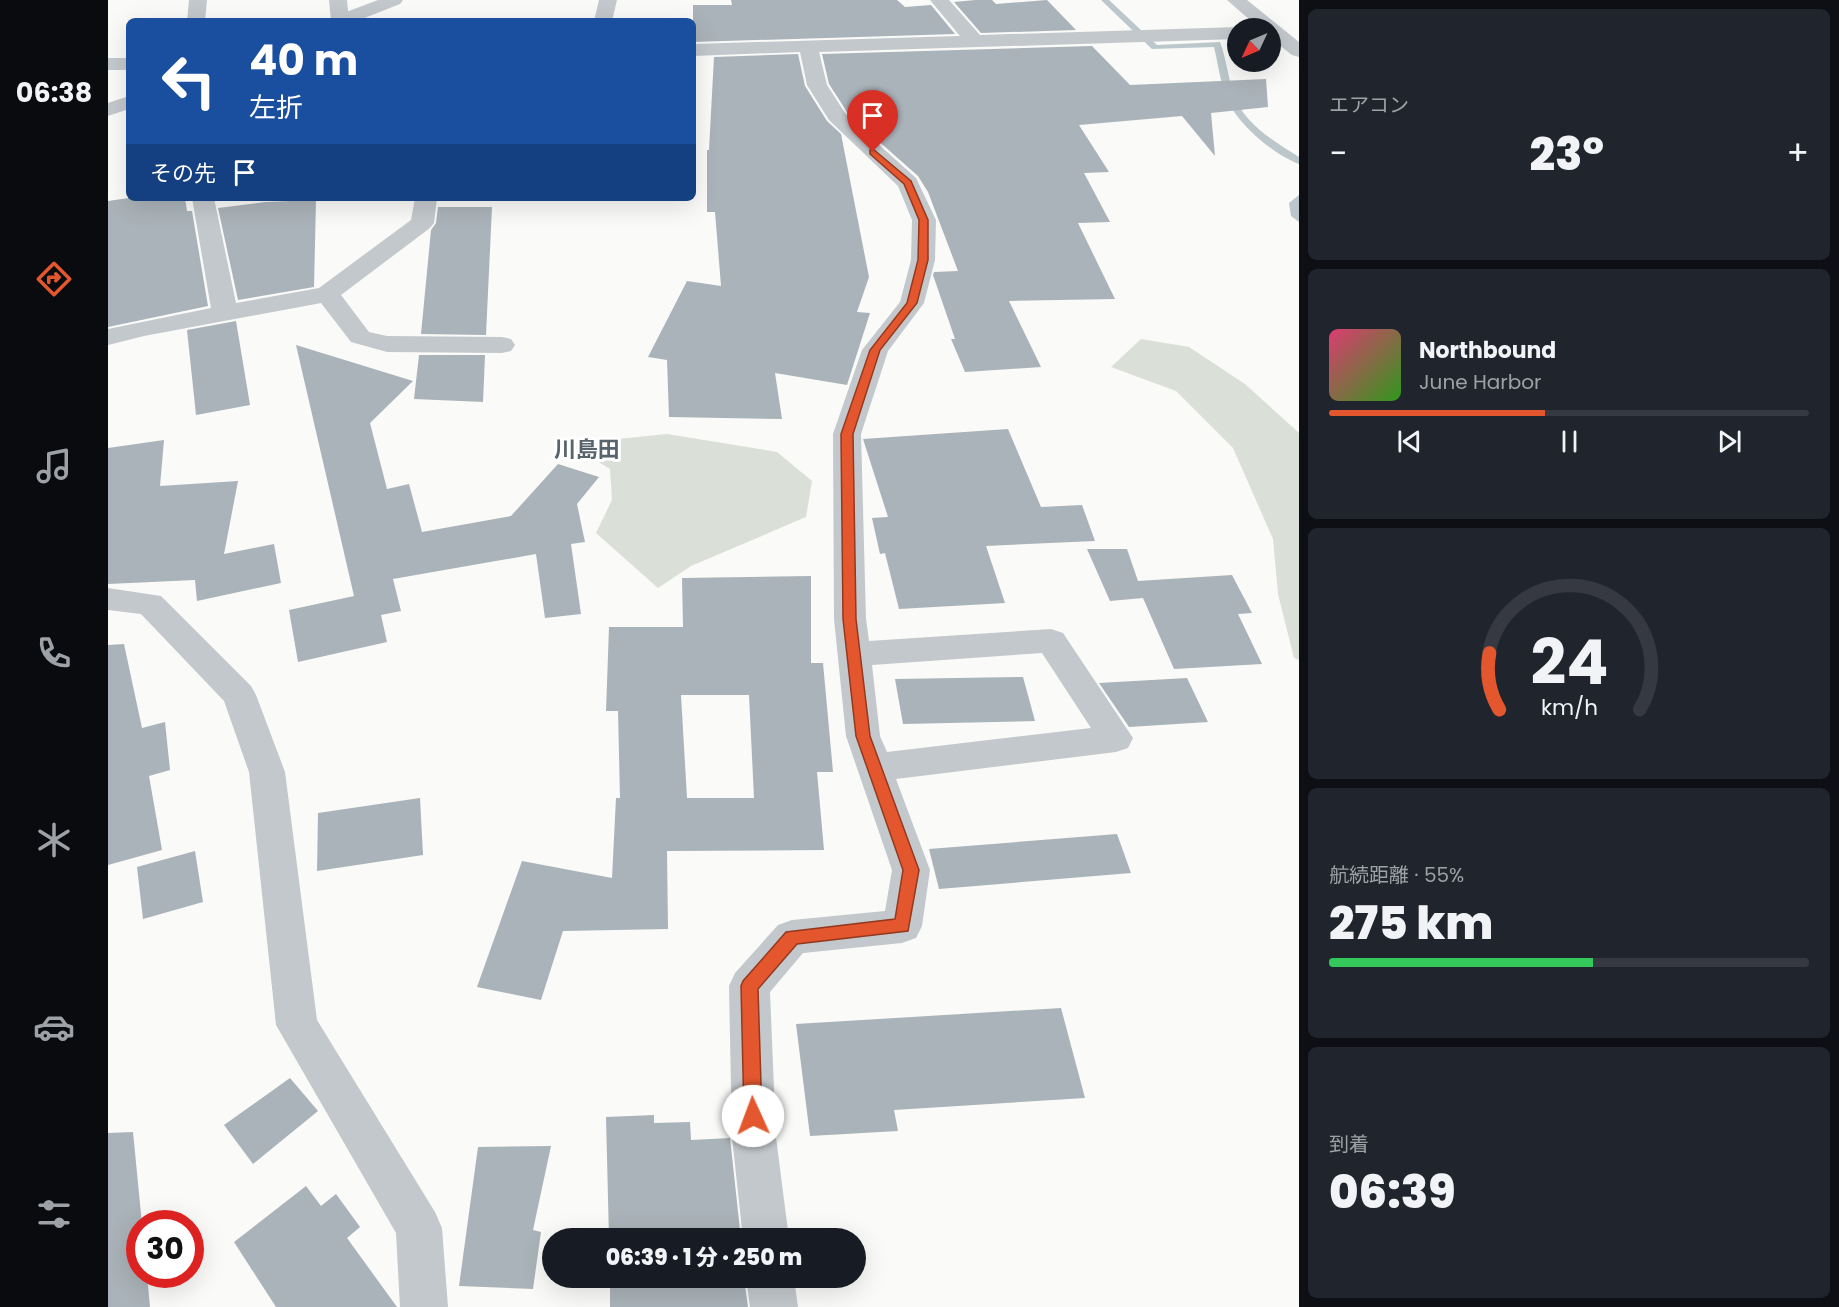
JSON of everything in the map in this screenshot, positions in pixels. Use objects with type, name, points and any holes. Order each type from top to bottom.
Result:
[{"type":"street","points":[[196,18],[198,0]]},
{"type":"street","points":[[338,0],[340,18]]},
{"type":"street","points":[[348,18],[394,0]]},
{"type":"street","points":[[604,18],[608,0]]},
{"type":"street","points":[[939,0],[974,40]]},
{"type":"street","points":[[1236,0],[1257,18]]},
{"type":"street","points":[[1281,30],[1299,31]]},
{"type":"street","points":[[696,50],[1227,33]]},
{"type":"street","points":[[1281,38],[1299,51]]},
{"type":"street","points":[[765,1228],[754,1137],[749,986],[792,937],[902,926],[911,870],[863,736],[850,619],[847,434],[875,350],[912,303],[923,260],[924,220],[908,183],[839,120],[817,85],[808,45]]},
{"type":"street","points":[[108,64],[126,64]]},
{"type":"street","points":[[108,110],[126,103]]},
{"type":"street","points":[[204,201],[225,313]]},
{"type":"street","points":[[108,338],[144,328],[327,294],[422,223],[426,201]]},
{"type":"street","points":[[327,294],[360,337],[387,344],[502,345]]},
{"type":"street","points":[[108,599],[150,604],[239,695],[267,772],[297,1025],[419,1228],[424,1307]]},
{"type":"street","points":[[854,654],[1051,641],[1116,738],[874,768]]},
{"type":"street","points":[[771,1288],[774,1307]]},
{"type":"shaded area","points":[[1141,339],[1189,347],[1245,384],[1299,433],[1299,660],[1294,658],[1278,594],[1273,539],[1233,448],[1176,391],[1111,367]]},
{"type":"shaded area","points":[[667,434],[777,452],[812,481],[806,517],[691,566],[658,588],[596,533],[612,500],[610,469],[569,444]]},
{"type":"building","points":[[731,0],[897,0],[905,7],[931,5],[955,34],[696,42],[696,18],[693,18],[693,5],[732,5]]},
{"type":"building","points":[[992,0],[996,4],[1047,0],[1076,30],[981,33],[954,2]]},
{"type":"building","points":[[1092,46],[1130,85],[1266,79],[1268,107],[1211,113],[1215,156],[1182,116],[1079,125],[1109,172],[1084,173],[1110,222],[1078,223],[1115,299],[1009,301],[1041,367],[965,372],[951,339],[955,339],[933,275],[934,272],[958,271],[928,192],[918,176],[849,115],[829,84],[822,54]]},
{"type":"building","points":[[798,54],[805,86],[827,121],[841,134],[869,277],[857,312],[870,313],[847,385],[775,373],[782,419],[669,417],[667,360],[648,357],[687,281],[721,286],[715,212],[707,212],[707,150],[709,150],[714,57]]},
{"type":"building","points":[[126,198],[126,201],[185,201],[187,211],[192,211],[208,306],[108,327],[108,201]]},
{"type":"building","points":[[316,201],[314,287],[238,300],[218,208],[265,202]]},
{"type":"building","points":[[438,207],[492,207],[486,335],[421,334],[431,230],[436,223]]},
{"type":"building","points":[[236,321],[250,405],[196,415],[187,330]]},
{"type":"building","points":[[296,345],[413,381],[370,423],[387,489],[409,484],[422,532],[511,516],[558,464],[599,477],[577,504],[585,542],[571,544],[581,614],[545,618],[536,554],[393,579],[401,611],[381,615],[387,642],[298,662],[289,610],[354,596]]},
{"type":"building","points":[[419,355],[485,355],[483,402],[414,399]]},
{"type":"building","points":[[1008,429],[1041,507],[1082,505],[1095,541],[986,546],[1005,603],[899,609],[885,553],[880,554],[872,518],[888,517],[863,439]]},
{"type":"building","points":[[164,440],[160,486],[238,481],[224,554],[274,544],[281,583],[197,601],[195,580],[108,584],[108,448]]},
{"type":"building","points":[[1087,549],[1127,549],[1138,581],[1232,575],[1252,613],[1238,614],[1262,664],[1174,669],[1143,598],[1110,601]]},
{"type":"building","points":[[811,576],[811,663],[823,663],[833,772],[817,772],[824,850],[667,851],[668,929],[563,931],[541,1000],[477,987],[522,861],[612,878],[616,798],[620,798],[618,711],[606,711],[609,627],[683,627],[682,578]],"holes":[[[681,695],[749,695],[754,798],[687,798]]]},
{"type":"building","points":[[124,644],[142,728],[165,722],[170,770],[149,776],[162,850],[108,865],[108,645]]},
{"type":"building","points":[[1023,677],[1035,721],[903,724],[895,679]]},
{"type":"building","points":[[1187,678],[1208,722],[1129,727],[1099,683]]},
{"type":"building","points":[[420,798],[423,855],[317,871],[318,813]]},
{"type":"building","points":[[1117,834],[1131,873],[939,889],[929,849]]},
{"type":"building","points":[[195,851],[203,902],[143,919],[137,867]]},
{"type":"building","points":[[1061,1008],[1085,1098],[894,1110],[898,1131],[810,1136],[796,1024]]},
{"type":"building","points":[[290,1078],[318,1111],[253,1164],[224,1125]]},
{"type":"building","points":[[654,1115],[654,1123],[690,1122],[691,1140],[730,1138],[740,1228],[609,1228],[606,1117]]},
{"type":"building","points":[[133,1132],[141,1210],[126,1210],[126,1288],[148,1288],[150,1307],[108,1307],[108,1133]]},
{"type":"building","points":[[551,1146],[533,1230],[541,1232],[533,1289],[459,1286],[478,1147]]},
{"type":"building","points":[[306,1186],[321,1206],[336,1194],[360,1227],[347,1238],[397,1307],[276,1307],[234,1242]]},
{"type":"building","points":[[610,1288],[745,1288],[748,1307],[610,1307]]},
{"type":"waterway","points":[[1105,0],[1155,47],[1217,44],[1231,99],[1236,109],[1260,134],[1299,161]]},
{"type":"waterway","points":[[1299,198],[1294,203],[1296,216],[1299,219]]},
{"type":"district","name":"川島田","points":[[587,449]]},
{"type":"route","points":[[753,1116],[749,986],[792,937],[902,926],[911,870],[863,736],[850,619],[847,434],[875,350],[912,303],[923,260],[924,220],[908,183],[873,152]]}]
